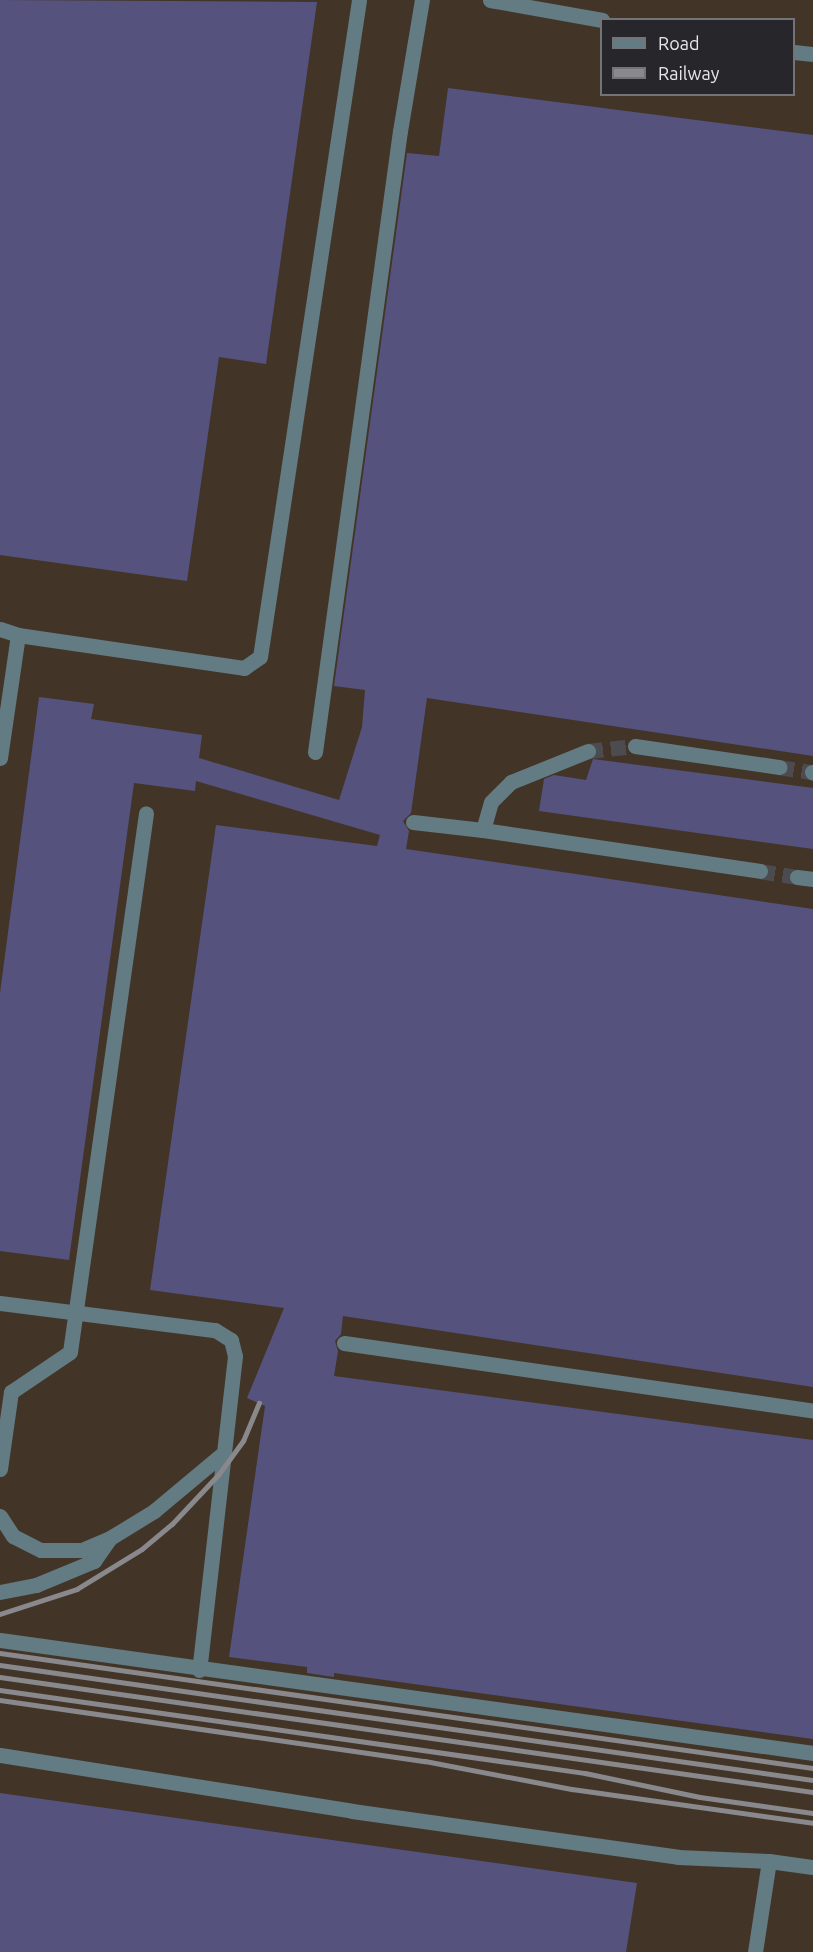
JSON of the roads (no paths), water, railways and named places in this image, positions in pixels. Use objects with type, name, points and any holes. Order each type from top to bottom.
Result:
[{"type":"lane","points":[[0,629],[18,635],[243,668],[260,657],[360,0]]},
{"type":"lane","points":[[490,0],[600,20]]},
{"type":"lane","points":[[315,752],[400,131],[424,2]]},
{"type":"lane","points":[[795,52],[813,54]]},
{"type":"lane","points":[[0,758],[18,635]]},
{"type":"lane","points":[[635,746],[779,767]]},
{"type":"lane","points":[[483,830],[491,802],[511,783],[588,751]]},
{"type":"lane","points":[[0,1469],[11,1392],[70,1352],[146,813]]},
{"type":"lane","points":[[413,822],[483,830],[760,871]]},
{"type":"lane","points":[[797,877],[813,879]]},
{"type":"lane","points":[[0,1303],[215,1330],[231,1340],[235,1356],[221,1455],[199,1670]]},
{"type":"lane","points":[[344,1343],[813,1411]]},
{"type":"lane","points":[[0,1516],[13,1536],[41,1550],[82,1550],[110,1538],[154,1511],[221,1455]]},
{"type":"lane","points":[[0,1592],[36,1586],[94,1561],[110,1538]]},
{"type":"lane","points":[[0,1640],[199,1670],[813,1753]]},
{"type":"lane","points":[[0,1755],[352,1811],[678,1857],[769,1861],[813,1867]]},
{"type":"lane","points":[[755,1952],[769,1861]]},
{"type":"tunnel","points":[[588,751],[635,746]]},
{"type":"tunnel","points":[[779,767],[812,772]]},
{"type":"tunnel","points":[[760,871],[797,877]]},
{"type":"railway","points":[[0,1614],[77,1589],[142,1549],[172,1524],[219,1474],[243,1441],[259,1403]]},
{"type":"railway","points":[[0,1653],[813,1768]]},
{"type":"railway","points":[[0,1665],[813,1780]]},
{"type":"railway","points":[[0,1677],[813,1792]]},
{"type":"railway","points":[[0,1690],[585,1773],[700,1797],[813,1813]]},
{"type":"railway","points":[[0,1700],[425,1761],[572,1789],[813,1823]]}]
